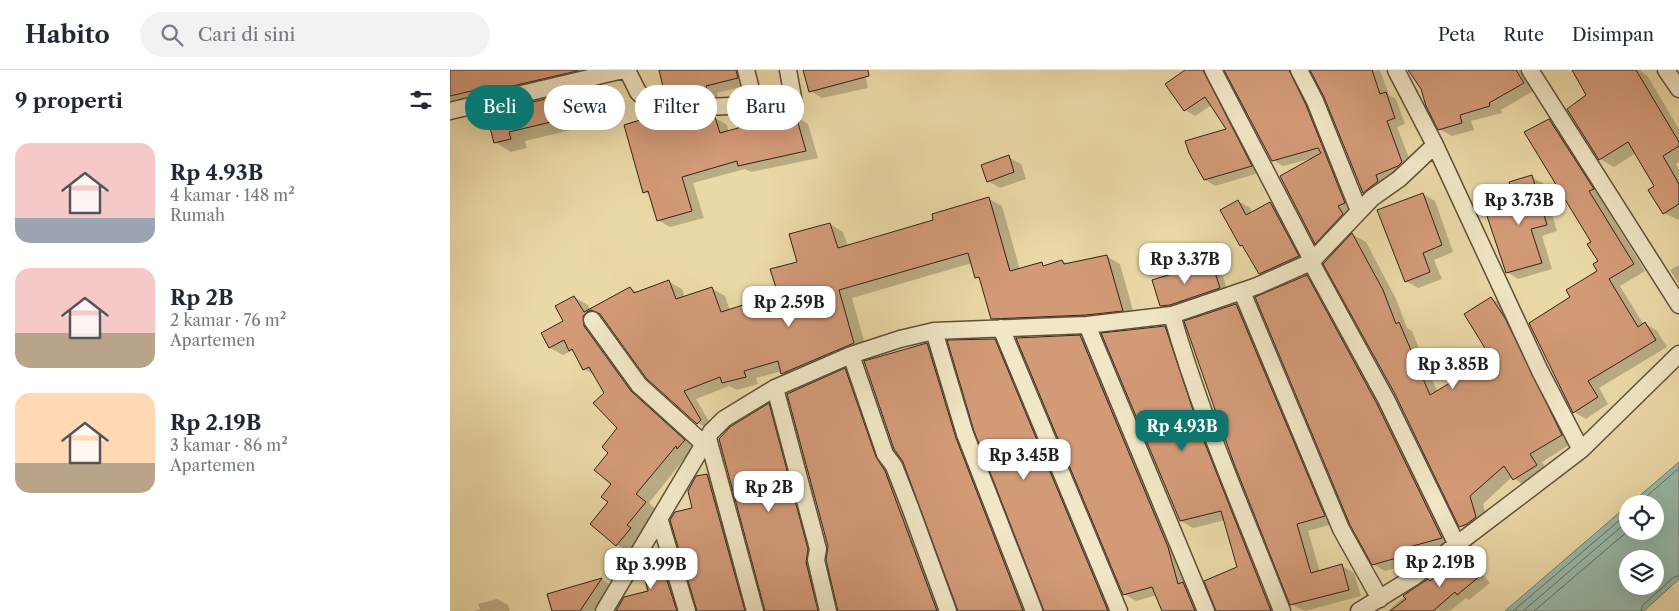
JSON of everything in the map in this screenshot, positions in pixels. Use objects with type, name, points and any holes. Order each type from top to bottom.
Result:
[{"type":"street","points":[[450,111],[625,70],[638,92],[655,109],[727,106]]},
{"type":"street","points":[[746,70],[750,85]]},
{"type":"street","points":[[788,70],[791,85]]},
{"type":"street","points":[[1213,70],[1386,399],[1457,545]]},
{"type":"street","points":[[1299,70],[1315,101],[1359,211]]},
{"type":"street","points":[[1396,70],[1435,144],[1540,371],[1581,450]]},
{"type":"street","points":[[1530,70],[1679,305]]},
{"type":"street","points":[[1666,70],[1679,89]]},
{"type":"street","points":[[607,608],[706,441],[724,419],[775,388],[851,356],[900,339],[934,331],[1087,325],[1172,315],[1242,292],[1312,261],[1359,211],[1420,160],[1435,144]]},
{"type":"street","points":[[1242,292],[1341,529],[1380,599]]},
{"type":"street","points":[[1172,315],[1191,378],[1228,479],[1282,611]]},
{"type":"street","points":[[592,320],[639,385],[706,441],[755,611]]},
{"type":"street","points":[[1087,325],[1206,611]]},
{"type":"street","points":[[1001,328],[1119,611]]},
{"type":"street","points":[[934,331],[966,434],[1034,611]]},
{"type":"street","points":[[1359,611],[1414,577],[1581,450],[1679,354]]},
{"type":"street","points":[[851,356],[885,454],[894,466],[948,611]]},
{"type":"street","points":[[775,388],[818,549],[816,560],[828,611]]},
{"type":"street","points":[[660,521],[687,611]]},
{"type":"water","points":[[1679,462],[1679,579],[1664,593],[1664,550],[1619,550],[1619,595],[1662,595],[1644,611],[1505,611],[1619,513],[1619,540],[1664,540],[1664,495],[1640,495]]},
{"type":"building","points":[[450,70],[577,70],[517,85],[465,85],[465,92],[450,96]]},
{"type":"building","points":[[659,70],[736,70],[738,78],[710,85],[663,85]]},
{"type":"building","points":[[803,70],[868,70],[869,76],[809,92]]},
{"type":"building","points":[[1185,70],[1203,70],[1252,166],[1204,180],[1189,153],[1185,141],[1226,129],[1205,97],[1184,111],[1165,84]]},
{"type":"building","points":[[1224,70],[1289,70],[1306,105],[1345,203],[1338,206],[1343,214],[1315,244],[1280,176],[1321,153],[1318,148],[1272,161]]},
{"type":"building","points":[[1310,70],[1372,70],[1380,94],[1386,92],[1395,118],[1387,121],[1402,162],[1398,166],[1376,175],[1378,181],[1363,193],[1324,97]]},
{"type":"building","points":[[1408,70],[1516,70],[1524,83],[1489,103],[1490,106],[1460,115],[1462,123],[1438,130],[1426,106],[1421,89]]},
{"type":"building","points":[[1572,70],[1636,70],[1679,142],[1679,146],[1663,156],[1679,184],[1679,204],[1663,214],[1648,190],[1654,186],[1628,142],[1599,160],[1567,109],[1586,95]]},
{"type":"building","points":[[544,99],[544,124],[534,126],[534,102]]},
{"type":"building","points":[[1549,119],[1594,189],[1589,191],[1634,264],[1609,279],[1638,327],[1645,322],[1656,340],[1588,381],[1598,397],[1573,413],[1529,323],[1570,297],[1566,290],[1597,271],[1593,264],[1598,261],[1587,244],[1591,242],[1524,132]]},
{"type":"building","points":[[635,122],[635,130],[717,130],[717,123],[720,133],[731,130],[800,130],[806,151],[738,166],[737,161],[682,177],[692,211],[657,221],[648,191],[643,193],[625,125]]},
{"type":"building","points":[[491,130],[517,130],[509,132],[511,139],[494,143]]},
{"type":"building","points":[[1009,155],[1014,172],[987,182],[981,165]]},
{"type":"building","points":[[1532,175],[1547,225],[1531,229],[1542,263],[1506,273],[1486,213],[1515,204],[1509,182]]},
{"type":"building","points":[[1423,193],[1442,245],[1423,253],[1430,272],[1405,282],[1377,210]]},
{"type":"building","points":[[989,197],[1010,271],[1042,262],[1043,266],[1062,260],[1064,264],[1107,255],[1123,311],[1086,315],[991,319],[979,277],[975,278],[968,253],[839,290],[854,343],[781,374],[778,361],[744,371],[746,377],[722,383],[720,377],[684,391],[701,420],[697,424],[646,378],[600,314],[591,310],[583,316],[584,326],[631,391],[685,440],[677,449],[676,446],[636,494],[646,502],[627,525],[631,528],[616,546],[590,524],[608,502],[601,497],[611,484],[594,470],[608,453],[602,447],[617,428],[593,403],[604,393],[589,367],[583,370],[572,349],[569,351],[564,340],[549,348],[541,333],[563,321],[555,306],[574,296],[584,312],[630,287],[634,293],[669,280],[676,299],[712,287],[721,312],[778,294],[770,269],[797,262],[789,234],[830,223],[838,248],[933,220],[932,214]]},
{"type":"building","points":[[1238,200],[1246,215],[1270,202],[1299,256],[1259,274],[1242,245],[1240,246],[1220,210]]},
{"type":"building","points":[[1352,233],[1383,290],[1396,324],[1399,322],[1430,395],[1491,358],[1464,314],[1491,297],[1505,318],[1562,435],[1530,454],[1537,465],[1513,480],[1504,466],[1470,496],[1476,517],[1467,524],[1459,527],[1395,394],[1323,264]]},
{"type":"building","points":[[1213,266],[1220,288],[1170,305],[1160,306],[1152,280],[1191,268],[1193,272]]},
{"type":"building","points":[[1307,275],[1377,404],[1442,538],[1402,549],[1407,555],[1372,565],[1350,525],[1255,297]]},
{"type":"building","points":[[1236,304],[1325,516],[1297,524],[1311,573],[1342,564],[1349,590],[1290,605],[1233,461],[1184,321]]},
{"type":"building","points":[[1165,326],[1200,431],[1271,611],[1216,611],[1204,581],[1237,567],[1221,511],[1180,521],[1101,333]]},
{"type":"building","points":[[1080,335],[1168,547],[1178,584],[1183,582],[1195,611],[1162,611],[1152,587],[1123,595],[1016,338]]},
{"type":"building","points":[[995,339],[1108,611],[1044,611],[974,431],[947,340]]},
{"type":"building","points":[[927,343],[956,438],[1023,611],[958,611],[903,462],[894,449],[864,361]]},
{"type":"building","points":[[845,368],[876,457],[885,471],[937,611],[838,611],[826,560],[828,546],[787,394]]},
{"type":"building","points":[[769,403],[808,549],[806,562],[818,611],[765,611],[719,439],[730,427]]},
{"type":"building","points":[[707,474],[745,611],[697,611],[670,520],[675,512],[692,508],[688,491],[696,476]]},
{"type":"building","points":[[657,550],[677,611],[616,611],[624,597],[648,591],[642,568],[651,551]]},
{"type":"building","points":[[1463,555],[1480,576],[1457,595],[1455,592],[1433,611],[1390,611],[1406,599],[1403,596],[1428,579],[1430,581]]},
{"type":"building","points":[[602,578],[580,611],[552,611],[547,594]]}]
